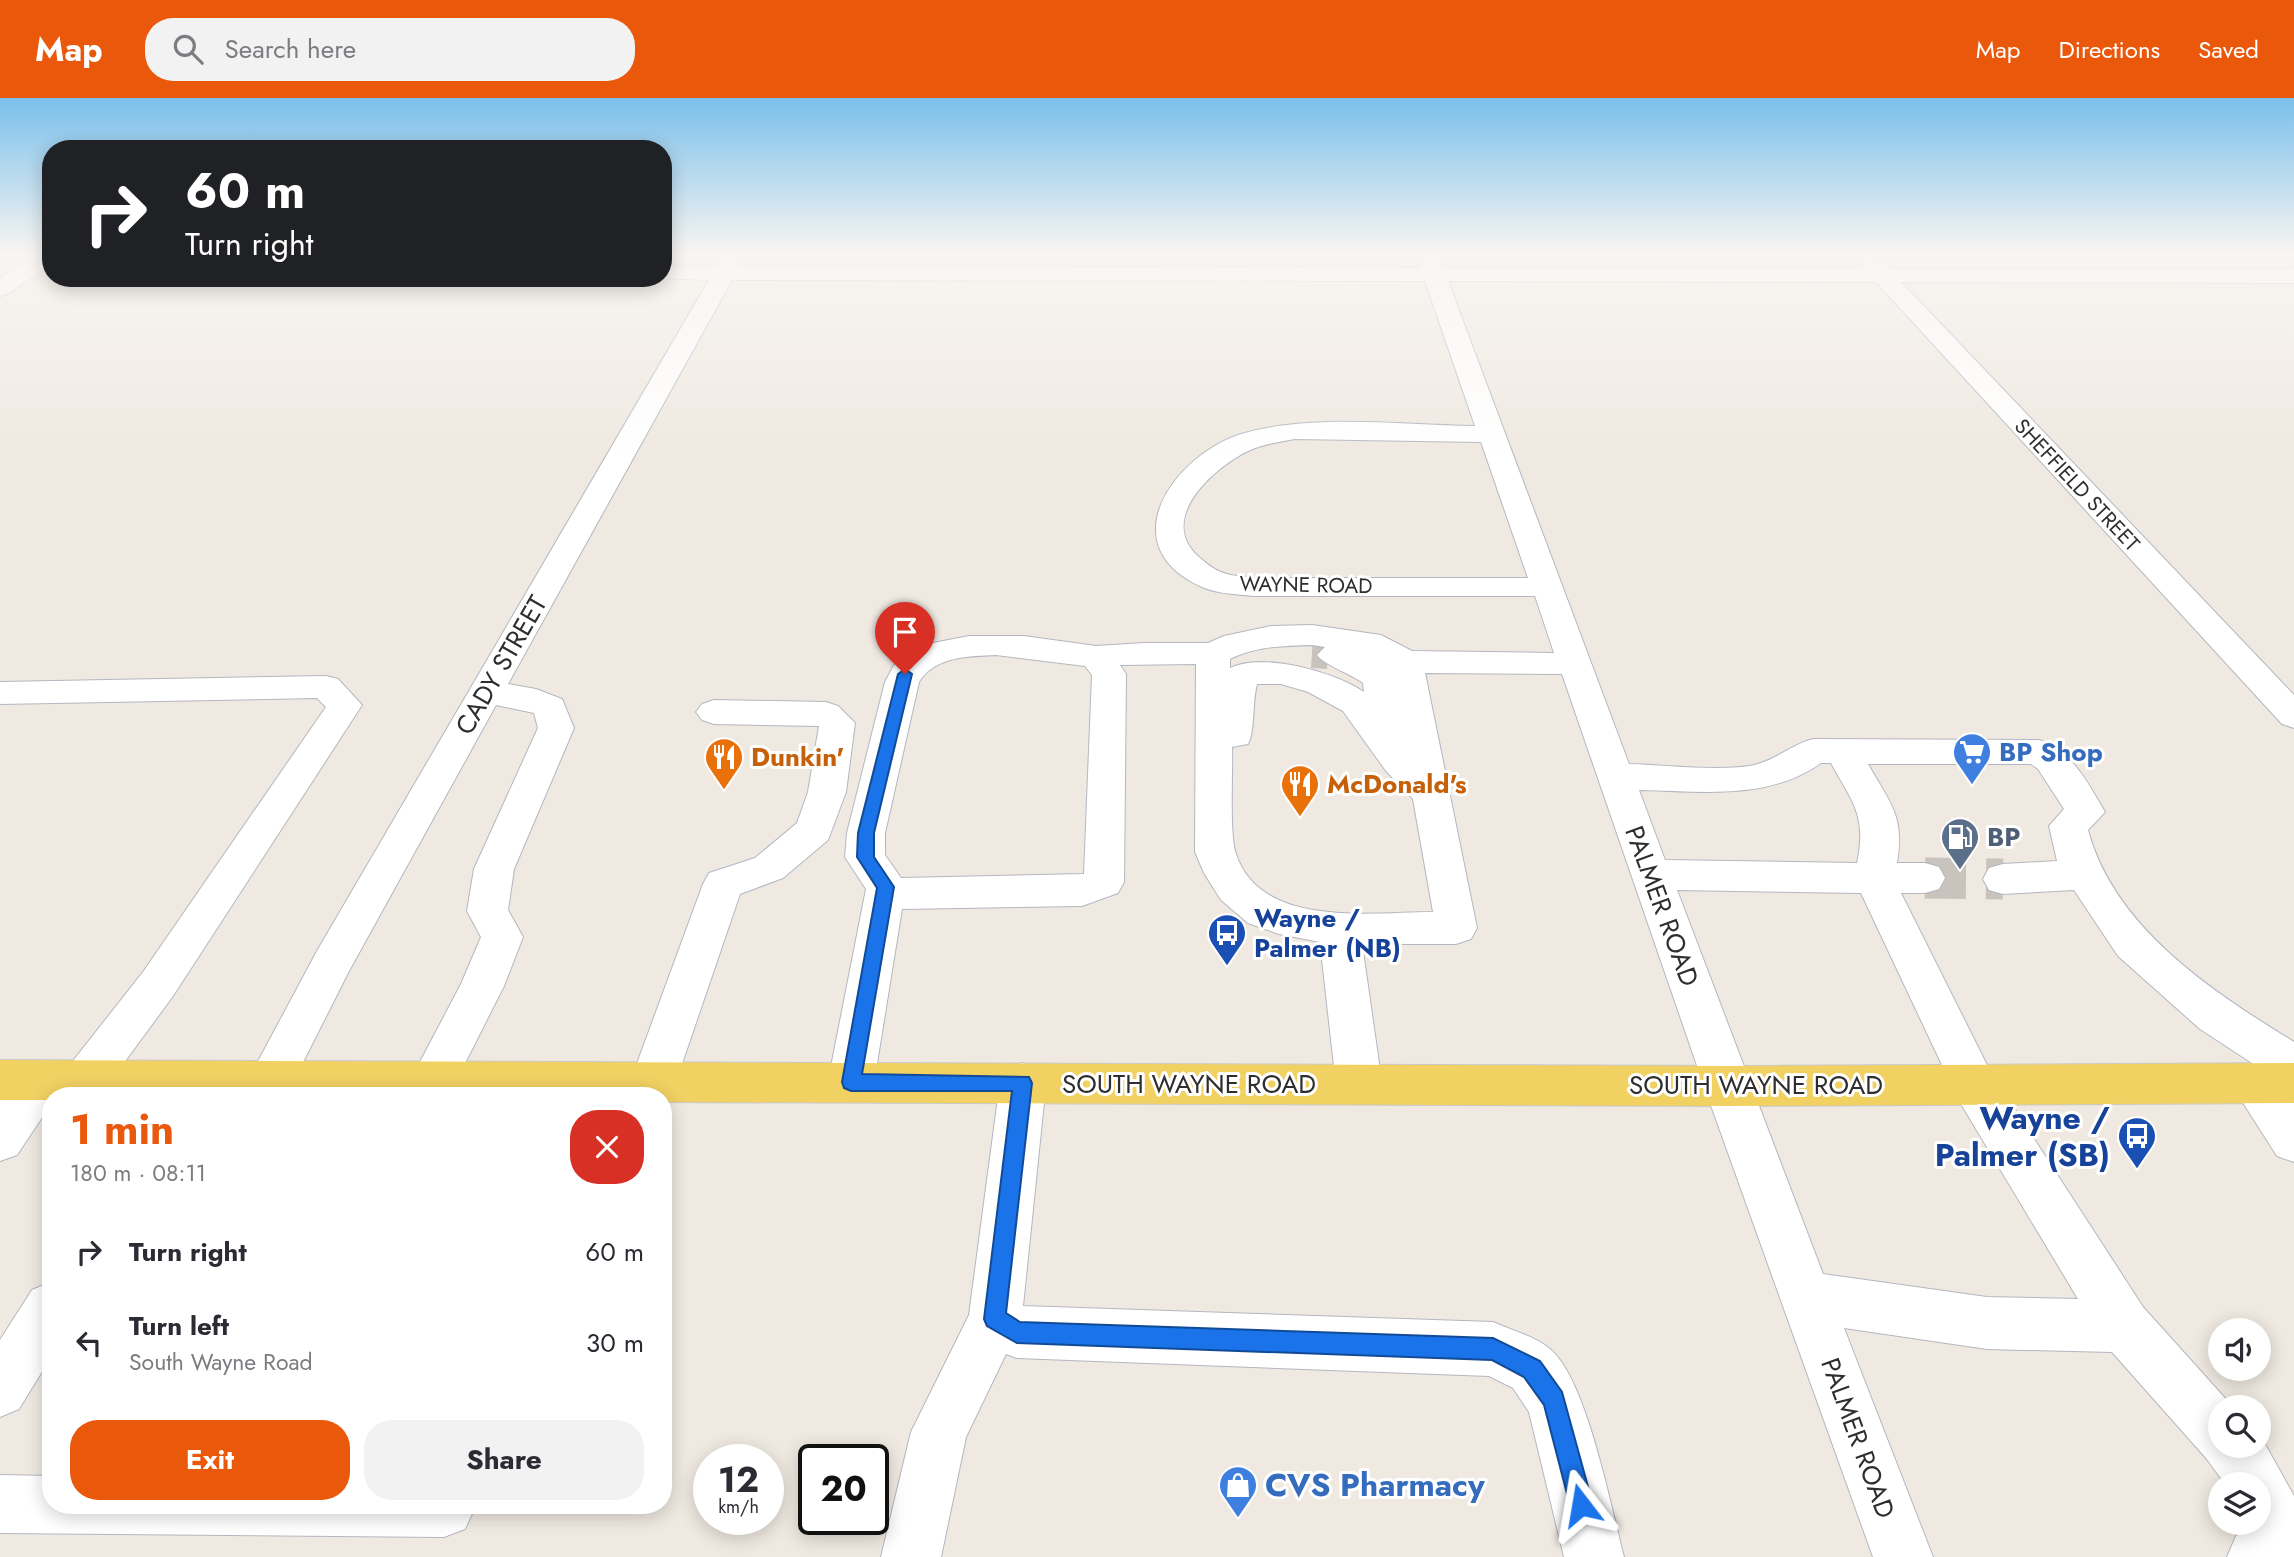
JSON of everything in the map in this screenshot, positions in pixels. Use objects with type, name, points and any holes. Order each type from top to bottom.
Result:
[{"type":"main road","name":"SOUTH WAYNE ROAD","points":[[672,1088],[851,1082],[1727,1086],[1974,1085],[2281,1078]]},
{"type":"main road","name":"SOUTH WAYNE ROAD","points":[[42,1080],[186,1087],[271,1080],[359,1087]]},
{"type":"main road","name":"SOUTH WAYNE ROAD","points":[[381,1087],[433,1081],[596,1087]]},
{"type":"street","name":"CADY STREET","points":[[271,1080],[331,963],[697,321]]},
{"type":"street","name":"PALMER ROAD","points":[[1451,321],[1727,1086],[1903,1557]]},
{"type":"street","name":"SHEFFIELD STREET","points":[[1925,321],[2294,716]]},
{"type":"street","name":"WAYNE ROAD","points":[[1492,434],[1295,431],[1264,436],[1238,446],[1213,461],[1180,491],[1170,516],[1168,537],[1181,557],[1197,572],[1220,583],[1254,587],[1547,587]]},
{"type":"street","points":[[851,1082],[886,887],[865,857],[866,833],[905,674],[927,656],[960,648],[1007,646],[1096,657],[1143,653],[1213,654],[1236,643],[1271,636],[1331,636],[1369,642],[1406,662],[1575,664]]},
{"type":"street","points":[[1213,654],[1215,852],[1224,877],[1254,908],[1296,925],[1339,928],[1456,928],[1406,662]]},
{"type":"street","points":[[885,894],[1082,891],[1104,882],[1110,674],[1096,657]]},
{"type":"street","points":[[1215,852],[1230,847],[1240,839],[1234,706],[1243,674],[1284,673],[1317,668],[1366,710],[1406,771],[1431,794]]},
{"type":"street","points":[[0,693],[326,687],[345,705],[158,984],[42,1080],[0,1140]]},
{"type":"street","points":[[433,1081],[482,986],[502,937],[487,911],[494,869],[556,728],[550,707],[536,700],[485,692]]},
{"type":"street","points":[[652,1087],[723,884],[769,868],[814,830],[827,792],[837,723],[826,714],[714,712]]},
{"type":"street","points":[[1616,777],[1747,779],[1789,768],[1813,751],[2039,752],[2051,760],[2086,812],[2068,827],[2077,863],[2084,875],[2133,944],[2216,1016],[2281,1078],[2294,1141]]},
{"type":"street","points":[[1843,751],[1879,817],[1882,836],[1874,878],[1974,1085],[2124,1326],[2208,1421]]},
{"type":"street","points":[[1651,875],[1925,878]]},
{"type":"street","points":[[2003,878],[2084,875]]},
{"type":"street","points":[[1339,928],[1359,1084]]},
{"type":"street","points":[[911,1557],[939,1432],[995,1319],[1023,1083]]},
{"type":"street","points":[[1806,1297],[1987,1323],[2124,1326]]},
{"type":"street","points":[[995,1319],[1017,1332],[1493,1349],[1532,1369],[1554,1400],[1594,1557]]},
{"type":"street","points":[[0,1390],[42,1322]]},
{"type":"street","points":[[0,1504],[42,1505]]},
{"type":"street","points":[[2258,1557],[2270,1550],[2274,1518],[2271,1513]]},
{"type":"tunnel","points":[[1312,652],[1328,653]]},
{"type":"tunnel","points":[[1925,878],[2003,879]]},
{"type":"place","name":"BP Shop","points":[[1972,786]]},
{"type":"place","name":"Dunkin'","points":[[724,791]]},
{"type":"place","name":"McDonald's","points":[[1300,818]]},
{"type":"place","name":"BP","points":[[1960,871]]},
{"type":"place","name":"Wayne / Palmer (NB)","points":[[1227,967]]},
{"type":"place","name":"Wayne / Palmer (SB)","points":[[2137,1170]]},
{"type":"place","name":"CVS Pharmacy","points":[[1238,1519]]},
{"type":"route","points":[[905,674],[866,833],[865,857],[886,887],[851,1082],[1023,1083],[995,1319],[1017,1332],[1493,1349],[1532,1369],[1554,1400],[1581,1505]]}]
